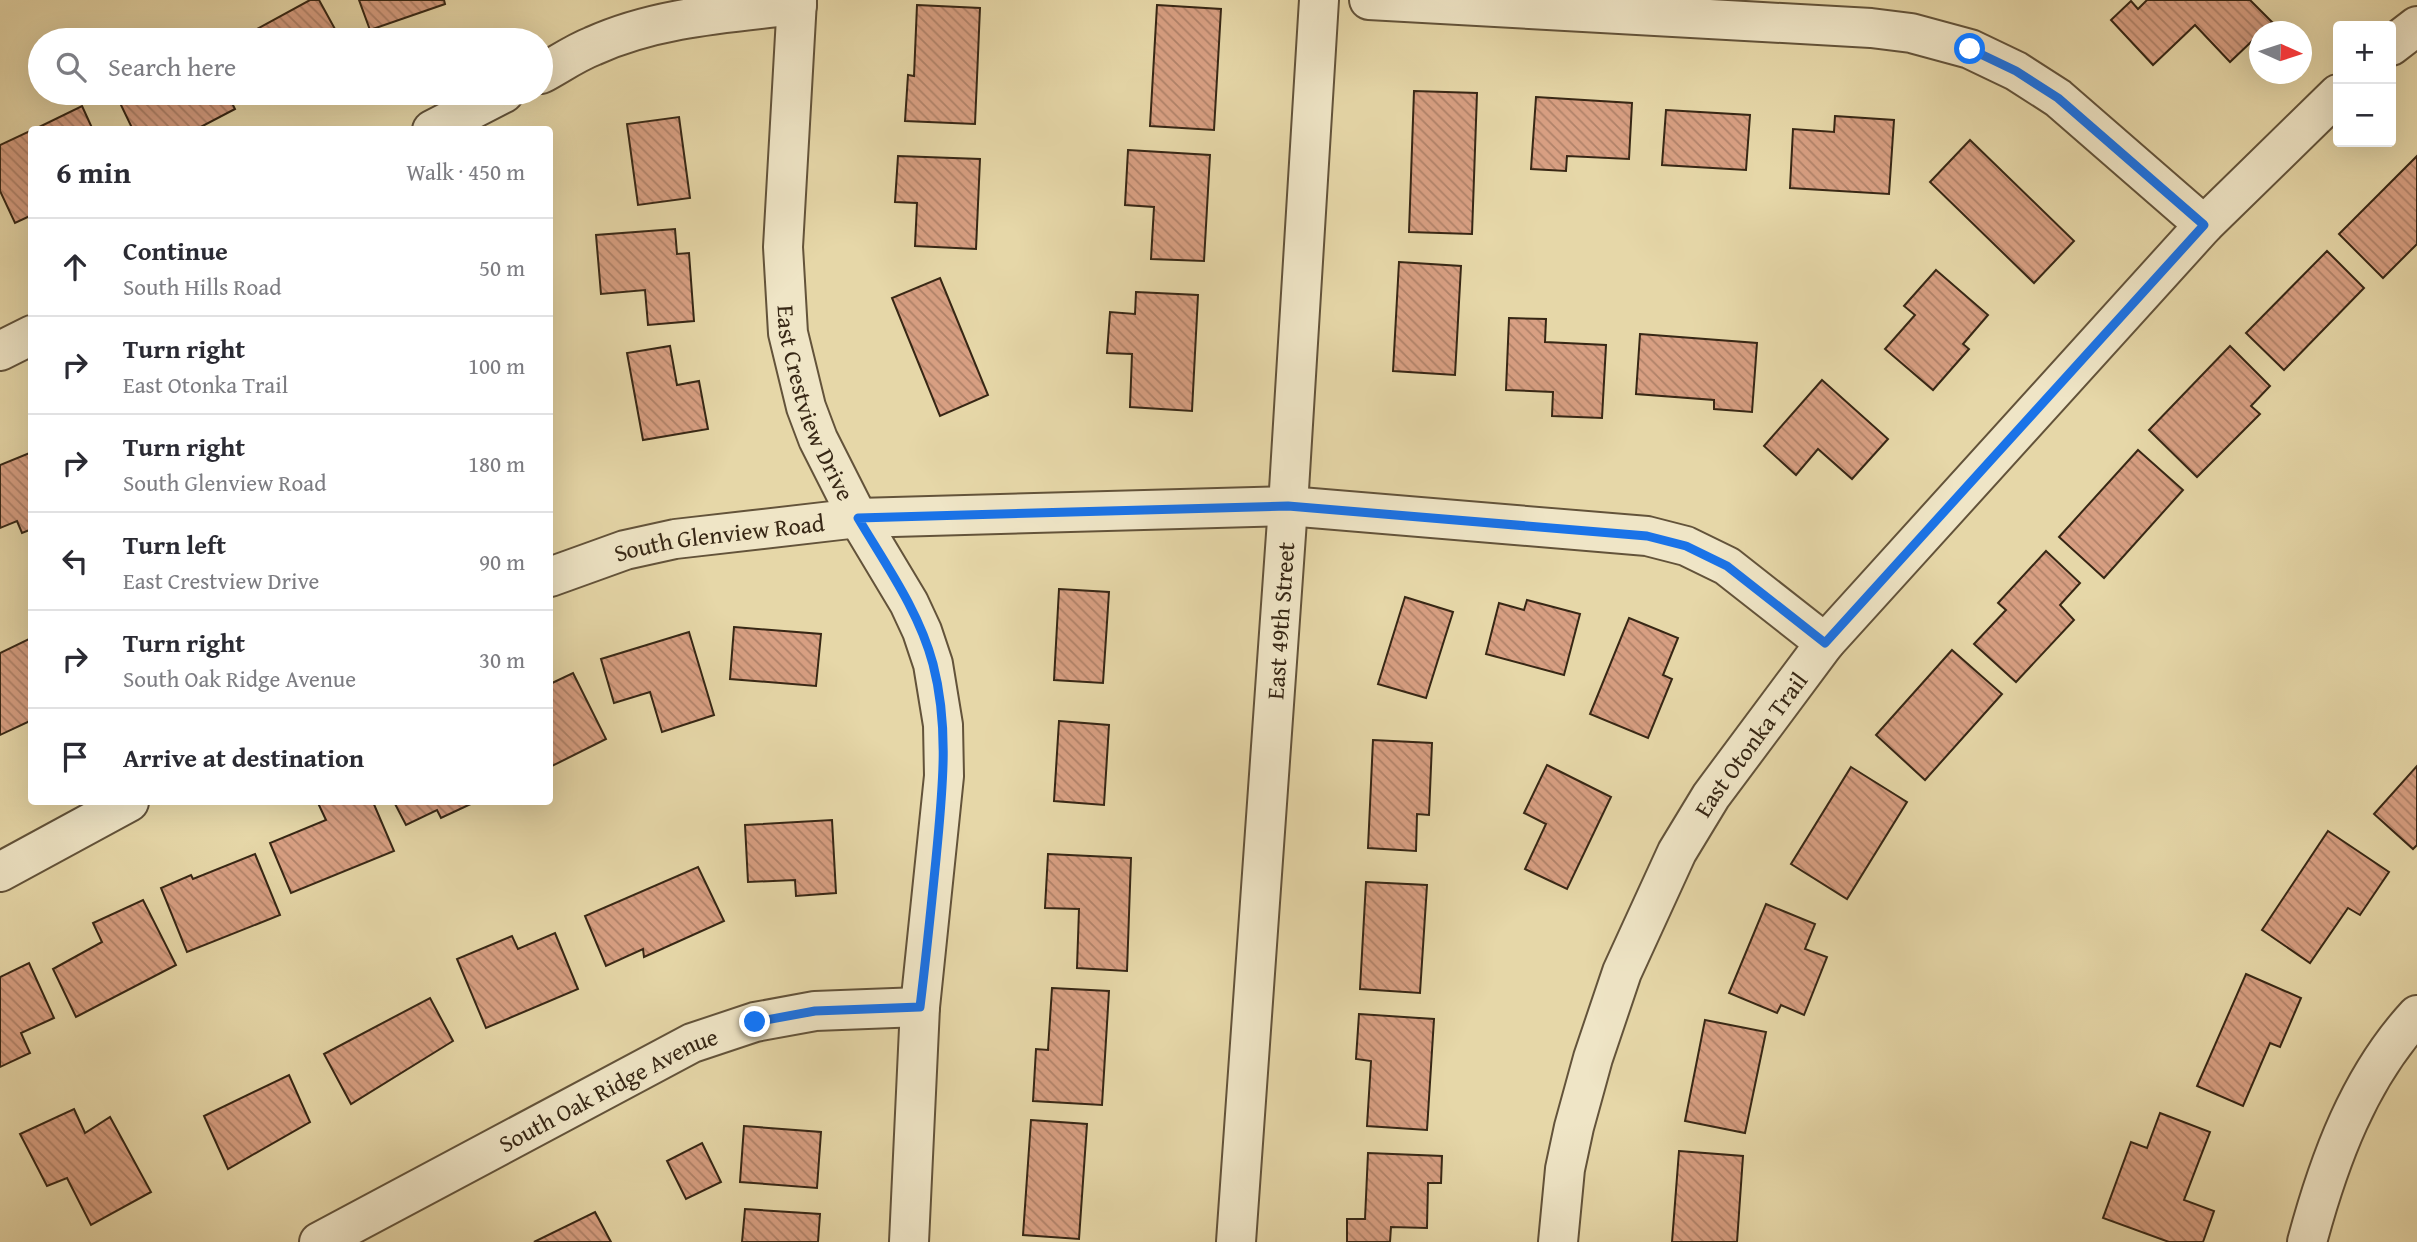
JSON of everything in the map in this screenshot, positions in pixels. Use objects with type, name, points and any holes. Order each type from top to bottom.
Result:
[{"type":"street","name":"East 49th Street","points":[[1236,1242],[1288,506],[1319,0]]},
{"type":"street","points":[[1369,0],[1857,27],[1911,33],[1970,49],[2016,71],[2048,91],[2204,225]]},
{"type":"street","points":[[553,67],[592,46],[679,18],[797,2]]},
{"type":"street","name":"East Crestview Drive","points":[[797,2],[783,247],[788,333],[806,407],[818,439],[858,518],[909,603],[922,631],[933,664],[943,725],[944,776],[920,1007],[908,1242]]},
{"type":"street","points":[[2396,42],[2417,26]]},
{"type":"street","name":"East Otonka Trail","points":[[1558,1242],[1565,1169],[1574,1127],[1593,1058],[1622,972],[1677,852],[1711,796],[1825,643],[2204,225],[2333,99]]},
{"type":"street","points":[[440,126],[481,105]]},
{"type":"street","points":[[0,351],[28,337]]},
{"type":"street","name":"South Glenview Road","points":[[553,576],[625,550],[675,539],[858,518],[1288,506],[1647,536],[1686,546],[1727,566],[1825,643]]},
{"type":"street","points":[[0,872],[123,805]]},
{"type":"street","name":"South Oak Ridge Avenue","points":[[319,1242],[692,1044],[755,1022],[815,1011],[920,1007]]},
{"type":"street","points":[[2307,1242],[2322,1185],[2357,1101],[2394,1040],[2417,1014]]},
{"type":"building","points":[[310,0],[319,0],[334,28],[259,28]]},
{"type":"building","points":[[359,0],[444,0],[445,4],[369,28]]},
{"type":"building","points":[[2147,0],[2250,0],[2271,21],[2249,21],[2249,44],[2230,62],[2195,25],[2153,65],[2111,20],[2131,1],[2138,9]]},
{"type":"building","points":[[917,5],[980,8],[975,124],[905,121],[908,75],[914,76]]},
{"type":"building","points":[[1157,5],[1221,9],[1214,130],[1150,126]]},
{"type":"building","points":[[1414,91],[1477,93],[1472,234],[1409,232]]},
{"type":"building","points":[[1536,97],[1632,103],[1629,159],[1567,156],[1566,171],[1531,169]]},
{"type":"building","points":[[121,105],[233,105],[235,109],[203,126],[131,126]]},
{"type":"building","points":[[82,106],[91,126],[41,126]]},
{"type":"building","points":[[1666,110],[1750,115],[1746,170],[1662,165]]},
{"type":"building","points":[[1835,116],[1894,120],[1889,194],[1790,188],[1793,129],[1834,132]]},
{"type":"building","points":[[679,117],[690,198],[638,205],[627,124]]},
{"type":"building","points":[[28,132],[28,217],[15,223],[0,191],[0,145]]},
{"type":"building","points":[[1970,140],[2074,241],[2034,283],[1930,182]]},
{"type":"building","points":[[1128,150],[1210,155],[1204,261],[1151,259],[1154,207],[1125,205]]},
{"type":"building","points":[[898,156],[980,159],[976,249],[915,246],[917,203],[895,202]]},
{"type":"building","points":[[2417,156],[2417,244],[2383,278],[2339,234]]},
{"type":"building","points":[[675,229],[677,254],[689,253],[694,321],[648,325],[645,290],[601,294],[596,235]]},
{"type":"building","points":[[2327,251],[2364,288],[2284,370],[2246,333]]},
{"type":"building","points":[[1399,262],[1461,266],[1455,375],[1393,371]]},
{"type":"building","points":[[1936,270],[1988,315],[1963,344],[1969,349],[1933,390],[1885,349],[1915,315],[1904,306]]},
{"type":"building","points":[[940,278],[988,395],[940,416],[892,298]]},
{"type":"building","points":[[1136,292],[1198,295],[1192,411],[1130,407],[1132,354],[1107,353],[1110,312],[1135,314]]},
{"type":"building","points":[[1509,318],[1546,319],[1545,342],[1606,345],[1602,418],[1552,416],[1553,392],[1506,390]]},
{"type":"building","points":[[1640,334],[1757,343],[1752,412],[1714,409],[1714,400],[1636,394]]},
{"type":"building","points":[[670,346],[677,385],[699,381],[708,429],[643,440],[627,353]]},
{"type":"building","points":[[2230,346],[2270,386],[2251,406],[2260,414],[2197,477],[2149,430]]},
{"type":"building","points":[[1822,380],[1888,439],[1852,479],[1818,449],[1796,475],[1764,446]]},
{"type":"building","points":[[2138,450],[2183,490],[2104,578],[2059,537]]},
{"type":"building","points":[[28,454],[28,531],[22,533],[17,521],[0,528],[0,465]]},
{"type":"building","points":[[2046,551],[2080,583],[2060,605],[2074,620],[2016,682],[1974,644],[2006,610],[1998,603]]},
{"type":"building","points":[[1059,589],[1109,592],[1103,683],[1054,680]]},
{"type":"building","points":[[1405,597],[1453,612],[1426,698],[1378,684]]},
{"type":"building","points":[[1527,600],[1580,614],[1564,675],[1486,654],[1499,603],[1524,610]]},
{"type":"building","points":[[1629,618],[1678,638],[1663,675],[1672,679],[1648,738],[1590,714]]},
{"type":"building","points":[[734,627],[821,634],[816,686],[730,679]]},
{"type":"building","points":[[689,632],[714,715],[662,732],[650,692],[614,703],[601,659]]},
{"type":"building","points":[[28,639],[28,722],[0,735],[0,653]]},
{"type":"building","points":[[1952,650],[2002,694],[1925,780],[1876,735]]},
{"type":"building","points":[[573,673],[606,739],[553,766],[553,683]]},
{"type":"building","points":[[1059,721],[1109,725],[1104,805],[1054,801]]},
{"type":"building","points":[[1373,740],[1432,743],[1429,815],[1417,814],[1416,851],[1368,848]]},
{"type":"building","points":[[1547,765],[1611,797],[1567,889],[1525,869],[1546,824],[1524,813]]},
{"type":"building","points":[[2417,766],[2417,845],[2413,849],[2374,814]]},
{"type":"building","points":[[1851,767],[1907,802],[1847,899],[1791,864]]},
{"type":"building","points":[[319,805],[374,805],[394,851],[291,893],[270,843],[326,820]]},
{"type":"building","points":[[396,805],[469,805],[441,818],[437,810],[406,825]]},
{"type":"building","points":[[832,820],[836,893],[796,896],[795,880],[748,882],[745,825]]},
{"type":"building","points":[[2328,831],[2389,872],[2360,915],[2348,908],[2310,963],[2262,930]]},
{"type":"building","points":[[255,854],[280,915],[187,952],[161,888],[191,875],[193,879]]},
{"type":"building","points":[[1048,854],[1131,858],[1127,971],[1077,968],[1079,909],[1045,908]]},
{"type":"building","points":[[698,867],[724,921],[644,957],[643,949],[606,966],[585,916]]},
{"type":"building","points":[[1366,882],[1427,885],[1420,993],[1360,989]]},
{"type":"building","points":[[143,900],[176,965],[76,1017],[53,969],[102,942],[93,923]]},
{"type":"building","points":[[1766,904],[1815,924],[1805,949],[1827,957],[1804,1015],[1781,1005],[1777,1013],[1729,993]]},
{"type":"building","points":[[555,933],[578,989],[486,1028],[457,959],[512,936],[518,949]]},
{"type":"building","points":[[29,963],[54,1018],[21,1033],[30,1053],[0,1067],[0,977]]},
{"type":"building","points":[[2246,974],[2301,998],[2280,1047],[2270,1043],[2243,1106],[2197,1086]]},
{"type":"building","points":[[1052,988],[1109,991],[1102,1105],[1033,1101],[1036,1049],[1048,1050]]},
{"type":"building","points":[[430,998],[453,1041],[351,1104],[324,1054]]},
{"type":"building","points":[[1359,1014],[1434,1019],[1427,1130],[1367,1126],[1371,1061],[1356,1059]]},
{"type":"building","points":[[1705,1020],[1766,1032],[1745,1133],[1685,1121]]},
{"type":"building","points":[[289,1075],[310,1122],[228,1169],[204,1116]]},
{"type":"building","points":[[74,1109],[85,1133],[110,1117],[151,1192],[91,1225],[67,1178],[47,1186],[20,1134]]},
{"type":"building","points":[[2160,1113],[2210,1132],[2184,1200],[2214,1211],[2203,1242],[2169,1242],[2103,1218],[2131,1142],[2147,1148]]},
{"type":"building","points":[[1031,1120],[1087,1124],[1079,1239],[1023,1235]]},
{"type":"building","points":[[744,1126],[821,1132],[817,1188],[740,1182]]},
{"type":"building","points":[[702,1143],[721,1182],[686,1199],[667,1161]]},
{"type":"building","points":[[1679,1151],[1743,1156],[1737,1242],[1672,1242]]},
{"type":"building","points":[[1368,1153],[1442,1156],[1441,1183],[1428,1183],[1427,1228],[1391,1227],[1390,1242],[1347,1242],[1347,1219],[1365,1219]]},
{"type":"building","points":[[745,1209],[820,1214],[818,1242],[742,1242]]},
{"type":"building","points":[[595,1212],[611,1242],[534,1242]]},
{"type":"route","points":[[755,1022],[815,1011],[920,1007],[944,776],[943,725],[933,664],[922,631],[909,603],[858,518],[1288,506],[1647,536],[1686,546],[1727,566],[1825,643],[2204,225],[2058,98],[2016,71],[1970,49]]}]
